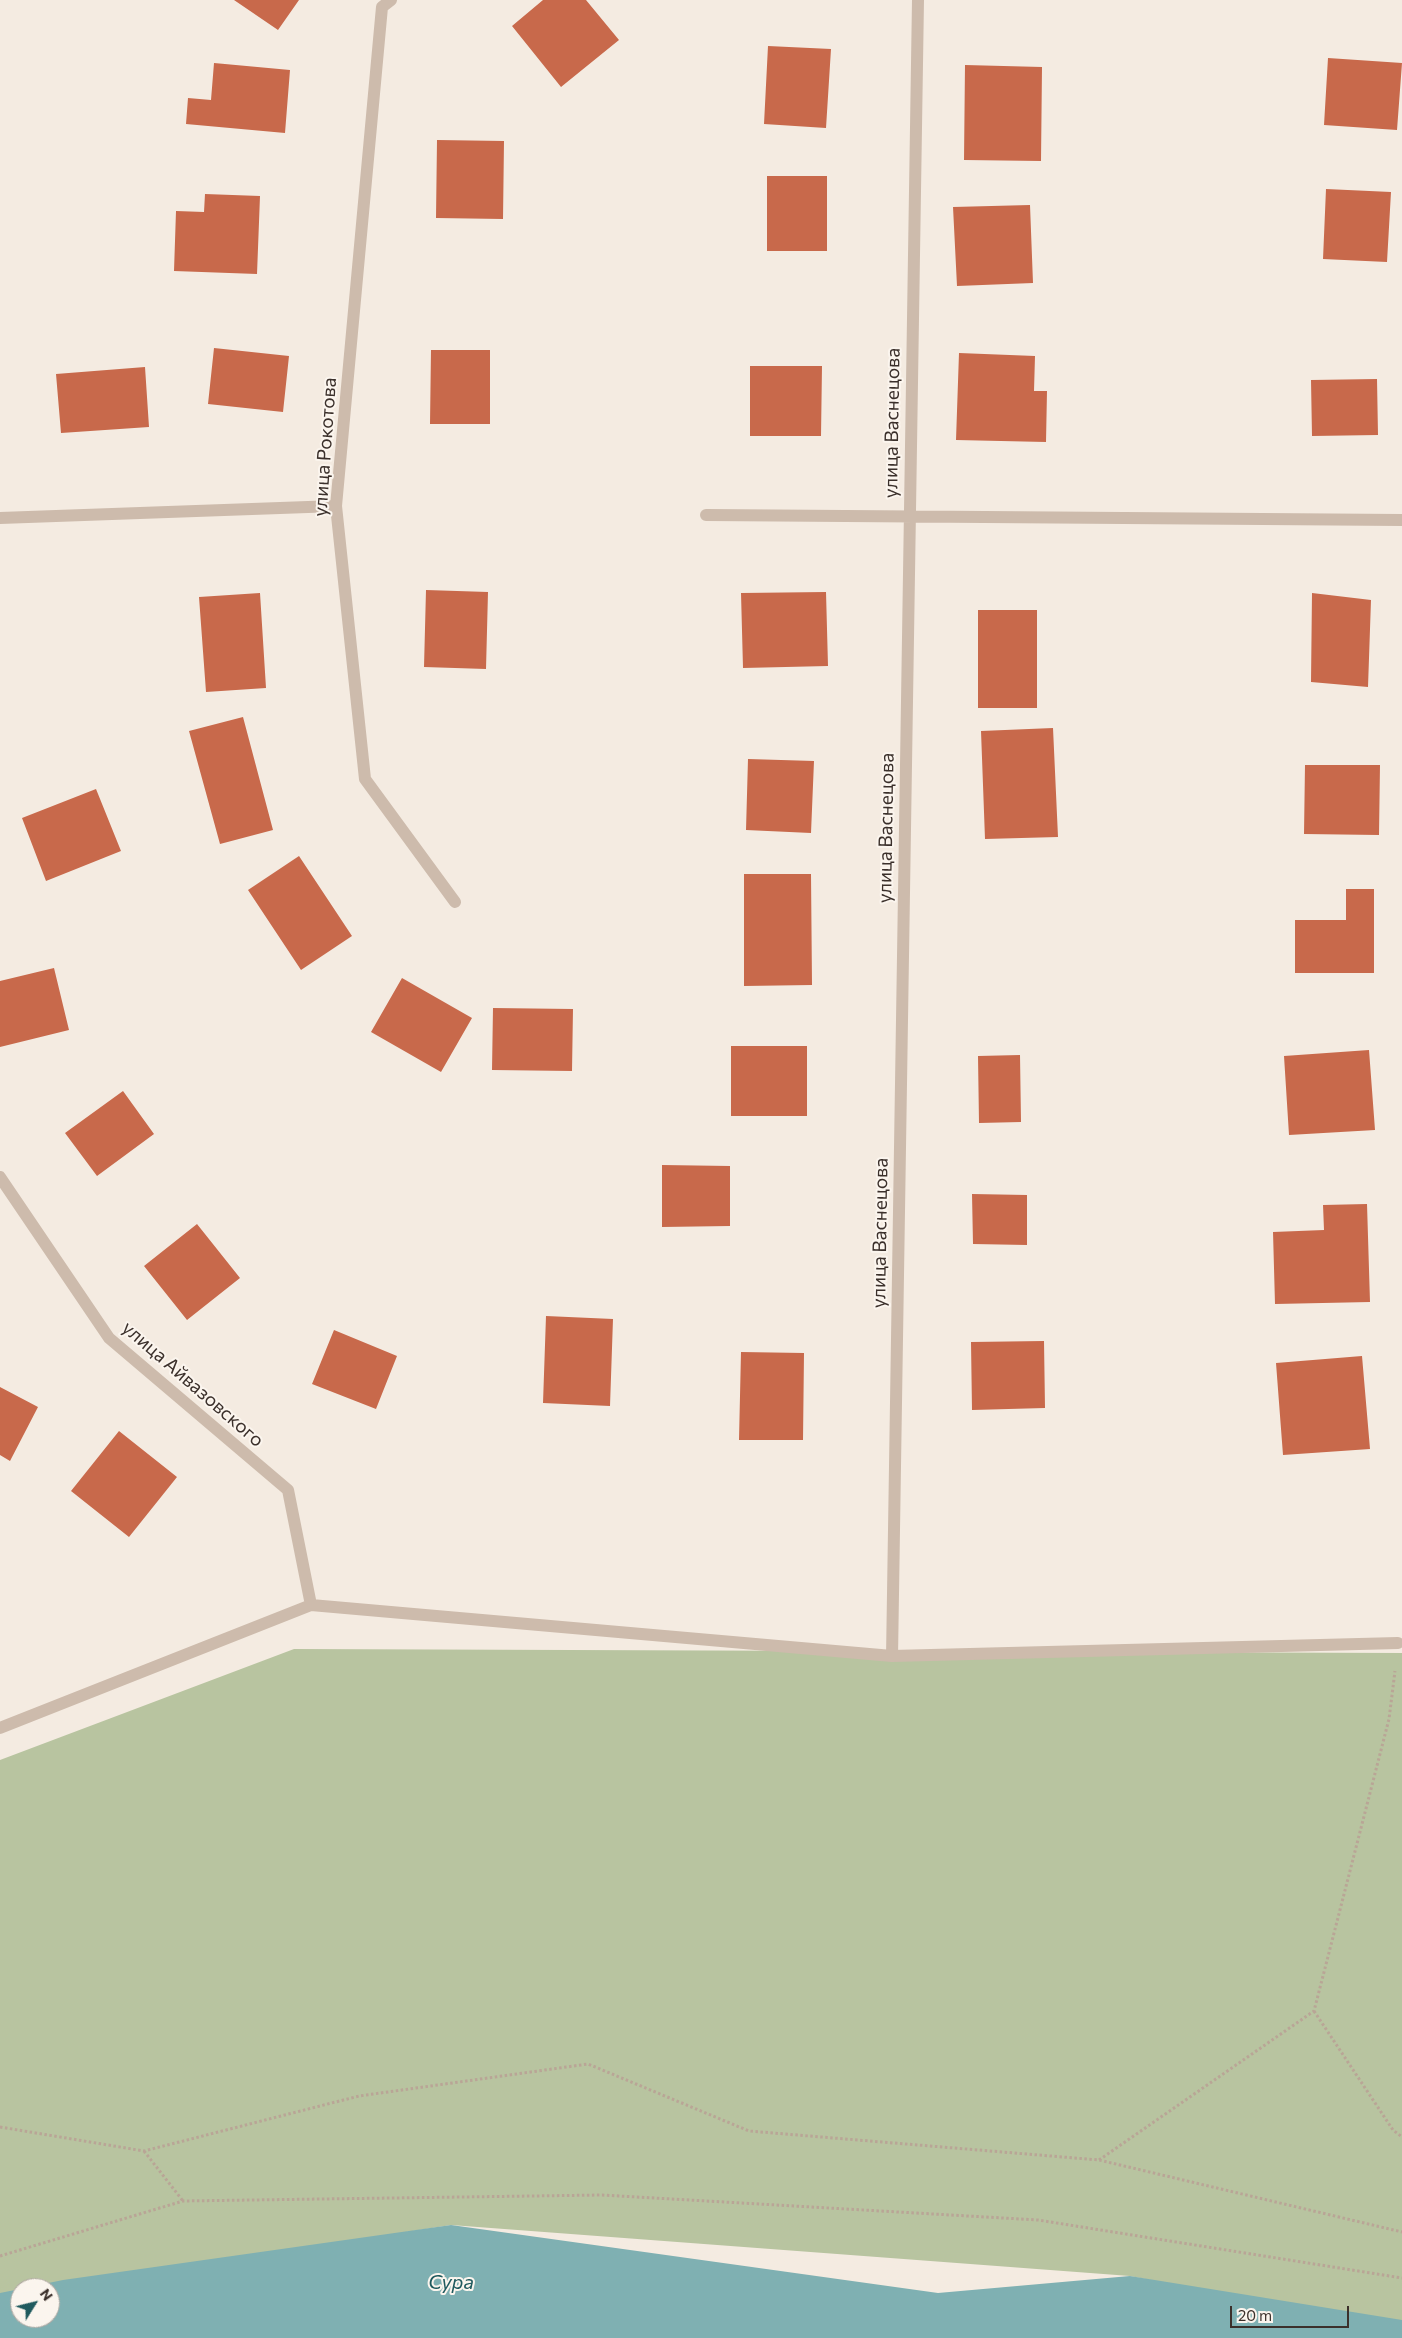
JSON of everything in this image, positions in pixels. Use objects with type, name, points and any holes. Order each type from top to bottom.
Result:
[{"type":"street","name":"улица Рокотова","points":[[391,0],[382,7],[336,506],[365,778],[455,902]]},
{"type":"street","name":"улица Васнецова","points":[[892,1656],[918,0]]},
{"type":"street","points":[[0,518],[336,506]]},
{"type":"street","points":[[706,515],[1402,520]]},
{"type":"street","name":"улица Айвазовского","points":[[0,1177],[109,1338],[288,1490],[311,1605]]},
{"type":"street","points":[[0,1728],[311,1605],[892,1656],[1398,1643]]},
{"type":"path","points":[[1099,2160],[1314,2010],[1389,1719],[1398,1643]]},
{"type":"path","points":[[1314,2010],[1393,2130],[1402,2137]]},
{"type":"path","points":[[0,2127],[144,2151],[359,2096],[588,2064],[749,2131],[1099,2160],[1402,2232]]},
{"type":"path","points":[[144,2151],[183,2201]]},
{"type":"path","points":[[0,2256],[183,2201],[602,2195],[1038,2220],[1402,2278]]},
{"type":"green space","points":[[294,1649],[1402,1653],[1402,2329],[1130,2276],[451,2225],[60,2286],[60,2278],[10,2278],[10,2313],[0,2315],[0,1760]]},
{"type":"water","name":"Сура","points":[[451,2225],[938,2293],[1130,2276],[1402,2320],[1402,2338],[0,2338],[0,2293],[10,2291],[10,2328],[60,2328],[60,2281]]},
{"type":"building","points":[[234,0],[299,0],[278,30]]},
{"type":"building","points":[[543,0],[586,0],[619,40],[561,87],[512,26]]},
{"type":"building","points":[[768,46],[831,49],[826,128],[764,124]]},
{"type":"building","points":[[1328,58],[1402,63],[1397,130],[1324,125]]},
{"type":"building","points":[[214,63],[290,70],[285,133],[186,124],[188,98],[211,100]]},
{"type":"building","points":[[965,65],[1042,67],[1041,161],[964,160]]},
{"type":"building","points":[[437,140],[504,141],[503,219],[436,218]]},
{"type":"building","points":[[767,176],[827,176],[827,251],[767,251]]},
{"type":"building","points":[[1326,189],[1391,192],[1387,262],[1323,259]]},
{"type":"building","points":[[205,194],[260,196],[257,274],[174,271],[176,211],[204,212]]},
{"type":"building","points":[[1030,205],[1033,283],[957,286],[953,207]]},
{"type":"building","points":[[214,348],[289,356],[283,412],[208,404]]},
{"type":"building","points":[[431,350],[490,350],[490,424],[430,424]]},
{"type":"building","points":[[959,353],[1035,356],[1034,391],[1047,391],[1046,442],[956,440]]},
{"type":"building","points":[[750,366],[822,366],[821,436],[750,436]]},
{"type":"building","points":[[145,367],[149,427],[61,433],[56,374]]},
{"type":"building","points":[[1377,379],[1378,435],[1312,436],[1311,380]]},
{"type":"building","points":[[426,590],[488,592],[486,669],[424,667]]},
{"type":"building","points":[[826,592],[828,666],[743,668],[741,593]]},
{"type":"building","points":[[260,593],[266,688],[206,692],[199,597]]},
{"type":"building","points":[[1312,593],[1371,600],[1368,687],[1311,682]]},
{"type":"building","points":[[978,610],[1037,610],[1037,708],[978,708]]},
{"type":"building","points":[[243,717],[273,830],[220,844],[189,731]]},
{"type":"building","points":[[1053,728],[1058,837],[985,839],[981,731]]},
{"type":"building","points":[[748,759],[814,761],[811,833],[746,830]]},
{"type":"building","points":[[1305,765],[1380,765],[1379,835],[1304,834]]},
{"type":"building","points":[[96,789],[121,851],[46,881],[22,818]]},
{"type":"building","points":[[299,856],[352,936],[301,970],[248,890]]},
{"type":"building","points":[[744,874],[811,874],[812,985],[744,986]]},
{"type":"building","points":[[1346,889],[1374,889],[1374,973],[1295,973],[1295,920],[1346,920]]},
{"type":"building","points":[[54,968],[69,1030],[0,1047],[0,981]]},
{"type":"building","points":[[402,978],[472,1018],[441,1072],[371,1032]]},
{"type":"building","points":[[493,1008],[573,1009],[572,1071],[492,1070]]},
{"type":"building","points":[[731,1046],[807,1046],[807,1116],[731,1116]]},
{"type":"building","points":[[1369,1050],[1375,1130],[1289,1135],[1284,1056]]},
{"type":"building","points":[[1020,1055],[1021,1122],[979,1123],[978,1056]]},
{"type":"building","points":[[123,1091],[154,1134],[97,1176],[65,1133]]},
{"type":"building","points":[[662,1165],[730,1166],[730,1226],[662,1227]]},
{"type":"building","points":[[972,1194],[1027,1195],[1027,1245],[973,1244]]},
{"type":"building","points":[[1367,1204],[1370,1302],[1275,1304],[1273,1232],[1324,1230],[1323,1205]]},
{"type":"building","points":[[197,1224],[240,1278],[187,1320],[144,1266]]},
{"type":"building","points":[[546,1316],[613,1319],[610,1406],[543,1403]]},
{"type":"building","points":[[334,1330],[397,1356],[376,1409],[312,1384]]},
{"type":"building","points":[[1044,1341],[1045,1408],[972,1410],[971,1342]]},
{"type":"building","points":[[741,1352],[804,1353],[803,1440],[739,1440]]},
{"type":"building","points":[[1362,1356],[1370,1449],[1283,1455],[1276,1363]]},
{"type":"building","points":[[0,1387],[38,1407],[10,1461],[0,1455]]},
{"type":"building","points":[[119,1431],[177,1477],[129,1537],[71,1491]]}]
